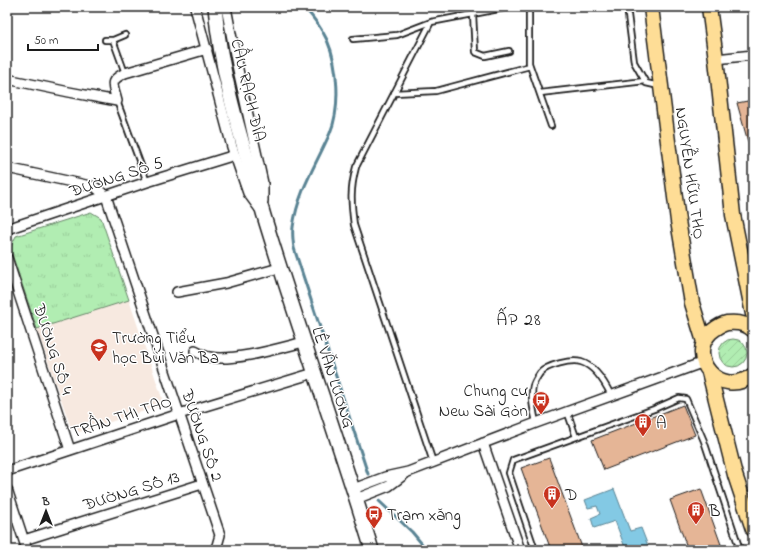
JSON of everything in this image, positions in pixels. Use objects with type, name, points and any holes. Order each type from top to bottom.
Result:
[{"type":"main road","name":"CẦU RẠCH ĐỈA","points":[[215,7],[219,47],[232,107],[253,180]]},
{"type":"main road","name":"NGUYỄN HỮU THỌ","points":[[651,7],[678,221],[691,296],[704,342],[702,350],[706,367]]},
{"type":"main road","name":"NGUYỄN HỮU THỌ","points":[[709,7],[733,215],[753,314]]},
{"type":"main road","name":"LÊ VĂN LƯƠNG","points":[[253,180],[280,268],[355,494],[372,550]]},
{"type":"main road","points":[[704,342],[715,328],[724,324],[733,322],[742,324],[753,330]]},
{"type":"main road","points":[[706,367],[717,379],[726,383],[737,383],[747,380],[753,376]]},
{"type":"main road","points":[[706,367],[735,475],[753,529]]},
{"type":"street","name":"LÊ VĂN LƯƠNG","points":[[195,7],[228,134],[248,193],[264,214]]},
{"type":"street","name":"LÊ VĂN LƯƠNG","points":[[226,7],[241,86],[263,183],[264,214]]},
{"type":"street","points":[[7,78],[117,101],[112,84],[117,76],[207,49]]},
{"type":"street","points":[[716,59],[753,55]]},
{"type":"street","name":"ĐƯỜNG SỐ 5","points":[[7,229],[147,182],[235,155]]},
{"type":"street","points":[[7,168],[95,187],[106,196]]},
{"type":"street","name":"ĐƯỜNG SỐ 2","points":[[106,196],[220,535],[215,550]]},
{"type":"street","name":"ĐƯỜNG SỐ 4","points":[[7,258],[70,450]]},
{"type":"street","points":[[177,292],[226,283],[280,268]]},
{"type":"street","points":[[195,351],[209,357],[233,357],[304,342]]},
{"type":"street","points":[[355,494],[385,477],[408,472],[611,395],[706,367]]},
{"type":"street","name":"TRẦN THỊ TAO","points":[[7,470],[179,414],[314,373]]},
{"type":"street","points":[[483,443],[520,550]]},
{"type":"street","points":[[355,494],[389,486],[408,472]]},
{"type":"street","name":"ĐƯỜNG SỐ 13","points":[[24,540],[202,484]]},
{"type":"street","points":[[7,489],[27,550]]},
{"type":"lane","points":[[471,7],[473,14],[476,52],[485,56],[509,50]]},
{"type":"lane","points":[[353,39],[397,35],[431,22],[508,7]]},
{"type":"lane","points":[[529,7],[529,63],[551,126]]},
{"type":"lane","points":[[627,7],[634,62],[646,83],[660,86]]},
{"type":"lane","points":[[431,22],[356,167],[351,187],[351,206],[354,225],[434,462]]},
{"type":"lane","points":[[105,40],[113,40],[125,35]]},
{"type":"lane","points":[[113,40],[125,73]]},
{"type":"lane","points":[[394,93],[436,91],[530,66]]},
{"type":"lane","points":[[540,93],[645,81]]},
{"type":"lane","points":[[117,101],[147,182]]},
{"type":"lane","points":[[536,423],[532,402],[533,385],[541,372],[562,362],[581,362],[594,370],[611,395]]},
{"type":"lane","points":[[535,550],[509,473],[513,460],[654,409],[679,398],[686,399],[704,441],[740,550]]},
{"type":"lane","points":[[567,412],[576,437]]},
{"type":"shaded area","name":"Trường Tiểu học Bùi Văn Ba","points":[[129,300],[162,398],[157,407],[79,432],[71,428],[37,329]]},
{"type":"green space","points":[[91,212],[101,218],[129,300],[37,329],[10,248],[16,236]]},
{"type":"green space","points":[[733,339],[743,343],[747,353],[743,363],[733,367],[723,363],[719,353],[723,343]]},
{"type":"water","points":[[614,489],[630,531],[641,528],[648,546],[635,550],[626,550],[615,521],[594,528],[591,518],[600,514],[597,506],[588,508],[585,500]]},
{"type":"building","points":[[753,100],[753,149],[750,149],[737,103]]},
{"type":"building","name":"A","points":[[683,405],[695,435],[604,470],[592,440]]},
{"type":"building","name":"D","points":[[549,458],[583,550],[551,550],[521,468]]},
{"type":"building","name":"B","points":[[701,489],[723,550],[688,550],[670,500]]},
{"type":"waterway","points":[[304,7],[314,18],[331,50],[336,74],[337,99],[336,111],[330,133],[308,178],[295,214],[293,227],[294,248],[368,474]]},
{"type":"waterway","points":[[379,501],[412,532],[427,550]]},
{"type":"place","name":"Trường Tiểu học Bùi Văn Ba","points":[[99,362]]},
{"type":"place","name":"Chung cư New Sài Gòn","points":[[541,415]]},
{"type":"place","name":"A","points":[[643,437]]},
{"type":"place","name":"D","points":[[552,509]]},
{"type":"place","name":"B","points":[[696,525]]},
{"type":"place","name":"Trạm xăng","points":[[374,529]]},
{"type":"district","name":"ẤP 28","points":[[519,319]]}]
